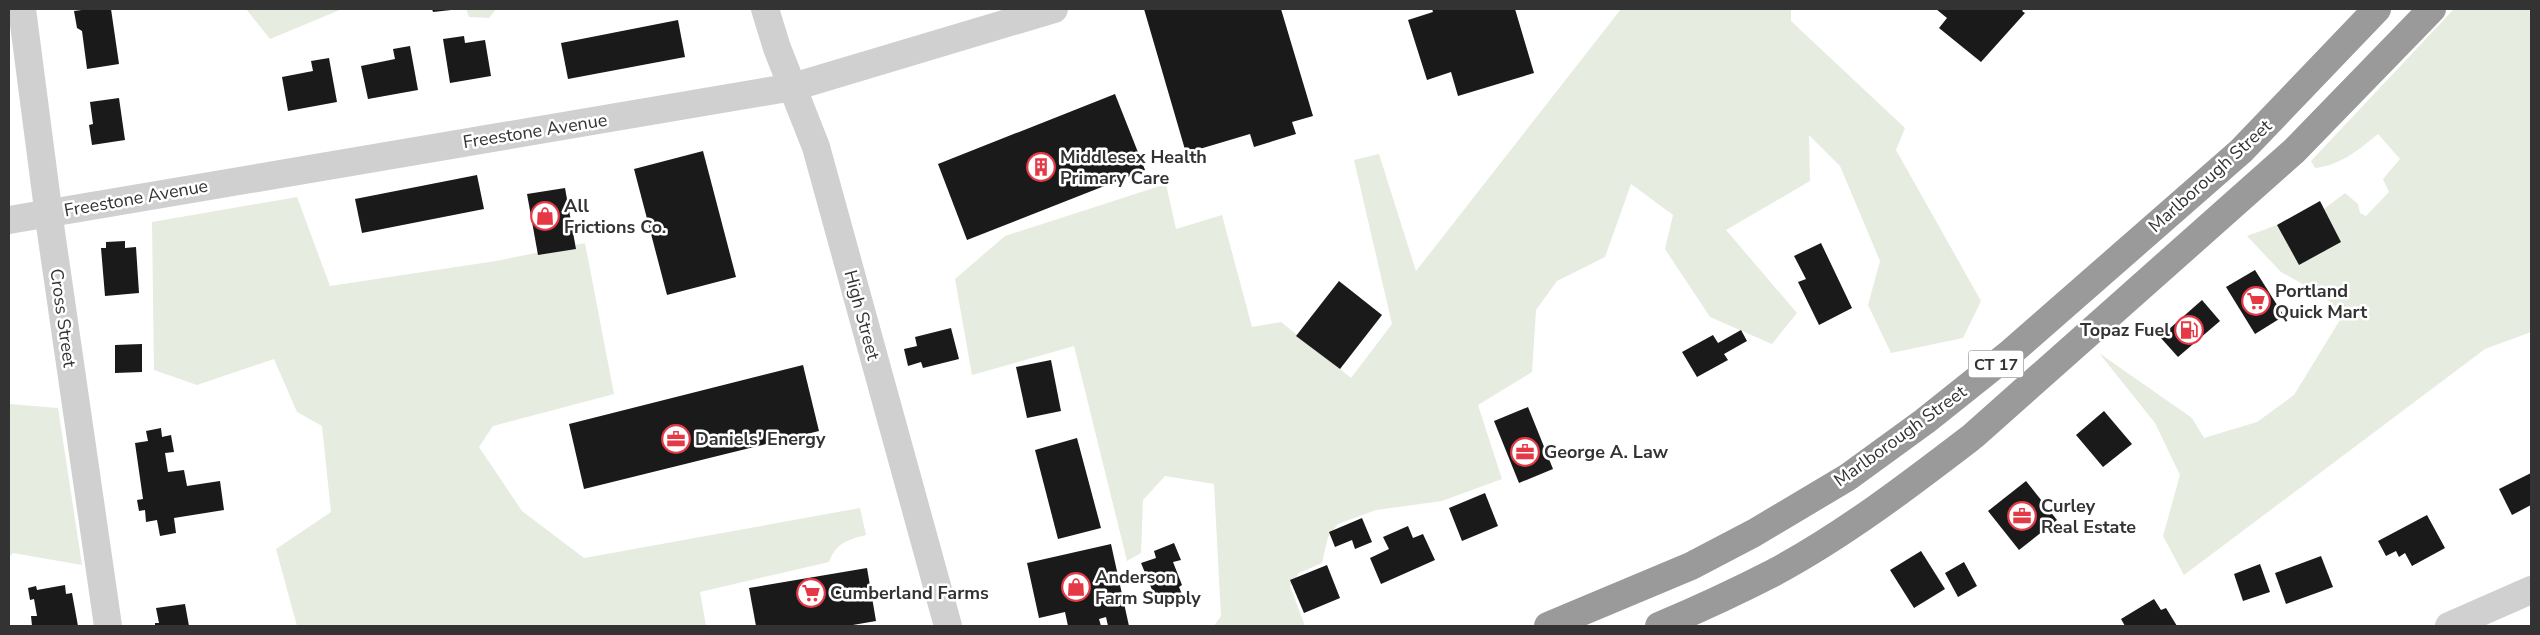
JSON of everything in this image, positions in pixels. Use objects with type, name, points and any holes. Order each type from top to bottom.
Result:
[{"type":"highway","name":"Marlborough Street","points":[[1548,626],[1690,566],[1754,533],[1848,477],[1925,421],[2009,354],[2241,151],[2377,9]]},
{"type":"highway","name":"CT 17","points":[[1659,626],[1773,572],[1823,543],[1925,473],[1973,436],[2294,151],[2432,9]]},
{"type":"highway","points":[[2241,151],[2262,180]]},
{"type":"street","name":"Cross Street","points":[[22,9],[48,213],[108,626]]},
{"type":"street","name":"High Street","points":[[765,9],[792,87],[816,148],[948,626]]},
{"type":"street","name":"Freestone Avenue","points":[[9,220],[792,87],[1054,9]]},
{"type":"street","points":[[2449,626],[2531,590]]},
{"type":"shaded area","points":[[246,9],[342,9],[270,39]]},
{"type":"shaded area","points":[[466,9],[496,9],[489,18],[469,17]]},
{"type":"shaded area","points":[[1621,9],[1791,9],[1791,21],[1905,128],[1896,150],[1981,301],[1963,338],[1891,353],[1868,305],[1880,261],[1840,166],[1809,135],[1810,181],[1726,230],[1797,313],[1772,344],[1710,317],[1665,249],[1673,215],[1631,184],[1605,257],[1557,281],[1536,310],[1532,372],[1478,405],[1502,479],[1442,501],[1376,510],[1338,524],[1328,537],[1322,563],[1299,573],[1290,586],[1305,626],[1214,626],[1221,616],[1214,484],[1165,476],[1143,500],[1141,553],[1127,561],[1074,346],[972,375],[955,279],[1005,236],[1166,184],[1176,229],[1222,215],[1252,327],[1281,322],[1351,378],[1392,324],[1354,160],[1379,154],[1416,271]]},
{"type":"shaded area","points":[[2454,9],[2531,9],[2531,332],[2485,349],[2184,575],[2163,536],[2180,475],[2155,423],[2099,353],[2192,418],[2204,438],[2257,422],[2294,395],[2343,315],[2324,296],[2281,272],[2247,236],[2277,225],[2299,265],[2341,242],[2324,209],[2345,193],[2358,204],[2360,213],[2366,216],[2389,192],[2383,179],[2400,159],[2378,134],[2356,151],[2332,164],[2315,168],[2311,161]]},
{"type":"shaded area","points":[[297,197],[330,286],[496,261],[585,243],[614,394],[493,426],[479,447],[522,511],[584,558],[860,508],[866,535],[843,543],[835,550],[829,562],[700,592],[706,626],[297,626],[276,549],[331,512],[322,426],[297,412],[274,359],[197,385],[154,370],[152,222]]},
{"type":"shaded area","points":[[9,404],[58,408],[82,565],[13,553],[9,557]]},
{"type":"building","points":[[111,9],[119,64],[87,69],[82,31],[77,28],[74,11]]},
{"type":"building","points":[[432,9],[451,9],[451,10],[433,12]]},
{"type":"building","points":[[1144,9],[1281,9],[1313,116],[1292,122],[1296,134],[1254,147],[1250,134],[1186,153]]},
{"type":"building","points":[[1432,9],[1515,9],[1534,73],[1458,96],[1451,72],[1427,80],[1408,20],[1433,12]]},
{"type":"building","points":[[1936,9],[2024,9],[2022,11],[2025,13],[1981,62],[1939,28],[1947,18]]},
{"type":"building","points":[[678,20],[685,57],[568,79],[561,43]]},
{"type":"building","points":[[464,36],[465,43],[485,40],[491,76],[450,83],[443,39]]},
{"type":"building","points":[[410,46],[418,90],[368,99],[361,66],[395,59],[393,49]]},
{"type":"building","points":[[329,58],[337,102],[288,111],[282,77],[313,71],[311,61]]},
{"type":"building","name":"Middlesex Health Primary Care","points":[[1115,94],[1145,170],[967,240],[938,164]]},
{"type":"building","points":[[119,98],[125,140],[92,145],[89,125],[93,124],[90,102]]},
{"type":"building","points":[[703,151],[736,277],[667,295],[634,169]]},
{"type":"building","points":[[477,175],[484,209],[362,233],[355,199]]},
{"type":"building","points":[[565,188],[576,249],[538,255],[527,194]]},
{"type":"building","points":[[2320,201],[2341,242],[2299,265],[2277,225]]},
{"type":"building","points":[[125,241],[125,248],[136,247],[139,293],[105,296],[101,248],[106,248],[106,242]]},
{"type":"building","points":[[1821,243],[1852,308],[1819,325],[1798,282],[1806,279],[1794,256]]},
{"type":"building","points":[[2255,270],[2284,316],[2255,334],[2226,287]]},
{"type":"building","points":[[1339,281],[1382,315],[1340,369],[1296,336]]},
{"type":"building","points":[[2202,300],[2220,321],[2178,357],[2160,337]]},
{"type":"building","points":[[951,328],[959,359],[923,368],[921,362],[908,366],[904,349],[917,346],[915,337]]},
{"type":"building","points":[[1741,330],[1747,341],[1724,354],[1728,360],[1697,377],[1682,352],[1713,335],[1718,343]]},
{"type":"building","points":[[142,344],[142,372],[115,373],[115,345]]},
{"type":"building","points":[[1051,360],[1061,411],[1027,418],[1016,367]]},
{"type":"building","points":[[803,365],[819,431],[584,489],[569,424]]},
{"type":"building","points":[[1528,407],[1553,469],[1519,483],[1494,421]]},
{"type":"building","points":[[2104,411],[2132,444],[2103,467],[2076,435]]},
{"type":"building","points":[[161,428],[162,437],[171,435],[174,452],[165,453],[168,472],[184,470],[187,486],[220,481],[224,510],[174,518],[176,533],[160,536],[157,520],[146,522],[145,510],[139,511],[137,500],[143,499],[135,443],[148,441],[146,431]]},
{"type":"building","points":[[1077,438],[1101,528],[1058,539],[1035,450]]},
{"type":"building","points":[[2531,473],[2531,505],[2512,515],[2499,489]]},
{"type":"building","name":"Curley Real Estate","points":[[2026,481],[2057,520],[2019,550],[1988,511]]},
{"type":"building","points":[[1485,493],[1498,526],[1462,541],[1449,508]]},
{"type":"building","points":[[2427,515],[2445,548],[2412,566],[2405,553],[2399,557],[2396,551],[2386,556],[2378,541]]},
{"type":"building","points":[[1362,518],[1372,542],[1355,549],[1352,540],[1335,547],[1329,532]]},
{"type":"building","points":[[1408,526],[1413,538],[1423,534],[1435,560],[1381,584],[1370,558],[1389,549],[1383,537]]},
{"type":"building","points":[[1174,543],[1181,560],[1173,562],[1182,585],[1179,587],[1182,594],[1157,602],[1141,563],[1156,558],[1154,551]]},
{"type":"building","name":"Anderson Farm Supply","points":[[1111,544],[1129,626],[1108,626],[1106,617],[1099,619],[1101,626],[1068,626],[1065,612],[1039,618],[1027,563]]},
{"type":"building","points":[[1921,551],[1945,589],[1914,608],[1890,570]]},
{"type":"building","points":[[2321,556],[2333,587],[2286,604],[2275,573]]},
{"type":"building","points":[[1964,562],[1977,586],[1958,597],[1945,573]]},
{"type":"building","points":[[2260,564],[2270,592],[2243,601],[2234,574]]},
{"type":"building","points":[[1327,565],[1340,598],[1304,613],[1290,580]]},
{"type":"building","name":"Cumberland Farms","points":[[867,568],[876,621],[847,626],[756,626],[749,588]]},
{"type":"building","points":[[65,585],[66,594],[72,593],[78,626],[32,626],[31,616],[37,616],[34,599],[30,600],[28,588],[36,586],[37,590]]},
{"type":"building","points":[[2154,599],[2161,610],[2166,608],[2177,626],[2125,626],[2121,619]]},
{"type":"building","points":[[185,604],[189,626],[155,626],[155,623],[159,623],[156,608]]},
{"type":"place","name":"Middlesex Health Primary Care","points":[[1041,167]]},
{"type":"place","name":"All Frictions Co.","points":[[545,216]]},
{"type":"place","name":"Portland Quick Mart","points":[[2256,301]]},
{"type":"place","name":"Topaz Fuel","points":[[2189,330]]},
{"type":"place","name":"Daniels' Energy","points":[[676,439]]},
{"type":"place","name":"George A. Law","points":[[1525,452]]},
{"type":"place","name":"Curley Real Estate","points":[[2022,516]]},
{"type":"place","name":"Anderson Farm Supply","points":[[1076,587]]},
{"type":"place","name":"Cumberland Farms","points":[[811,593]]}]
